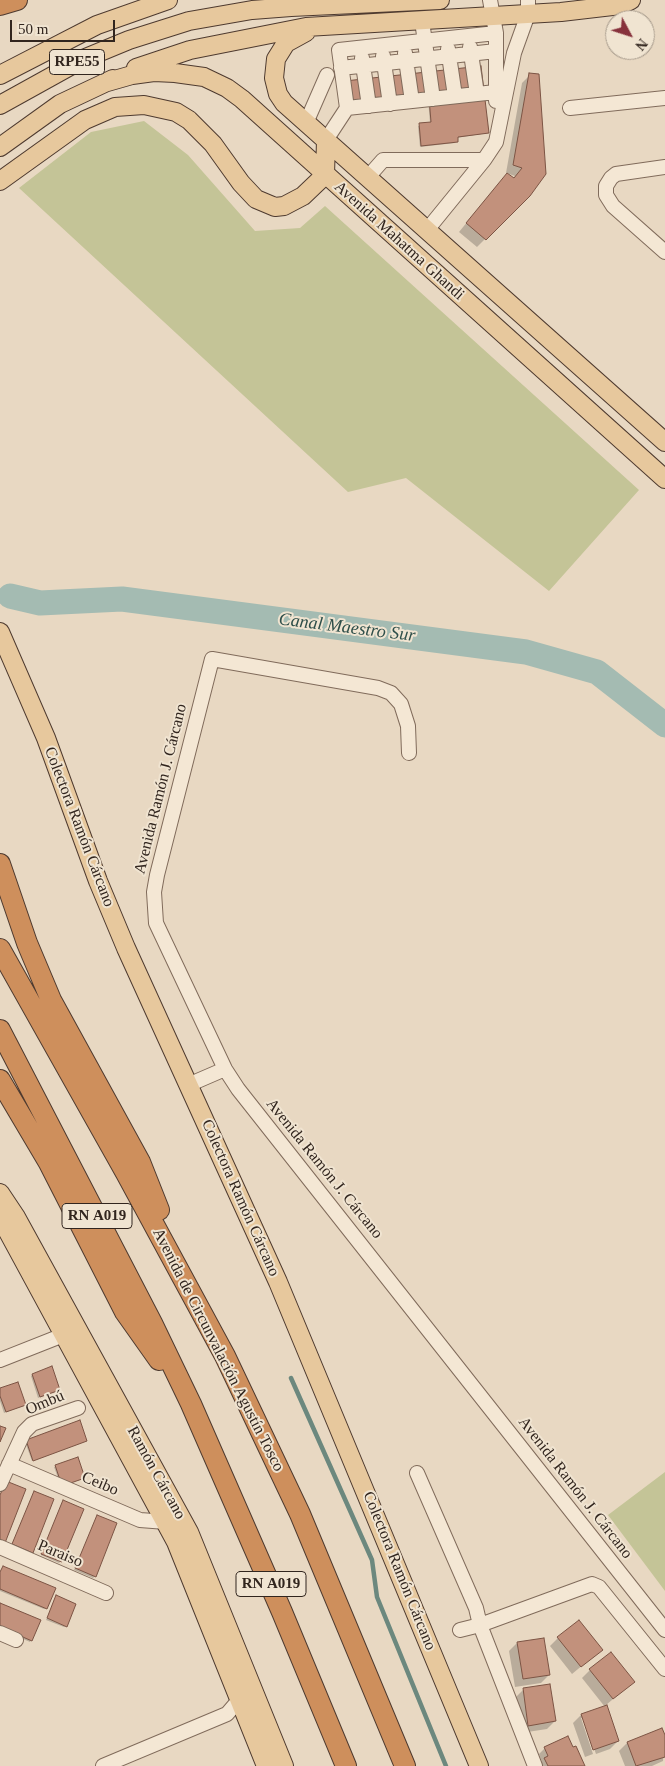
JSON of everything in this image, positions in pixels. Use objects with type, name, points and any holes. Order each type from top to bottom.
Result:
[{"type":"highway","points":[[0,5],[17,0]]},
{"type":"highway","points":[[0,864],[38,973],[55,1008],[140,1162],[188,1284]]},
{"type":"highway","name":"Avenida de Circunvalación Agustín Tosco","points":[[0,949],[188,1284],[224,1356],[300,1514],[405,1766]]},
{"type":"highway","name":"RN A019","points":[[0,1030],[140,1298],[191,1404],[282,1612],[346,1766]]},
{"type":"highway","points":[[0,1080],[49,1163],[125,1312],[191,1404]]},
{"type":"main road","points":[[0,11],[22,0]]},
{"type":"main road","name":"RPE55","points":[[0,75],[97,25],[168,0]]},
{"type":"main road","name":"RPE55","points":[[0,105],[58,71],[108,48],[189,21],[252,10],[440,0]]},
{"type":"main road","points":[[0,146],[60,104],[138,67],[181,52],[288,30],[334,24],[493,17],[528,7],[621,5],[631,0]]},
{"type":"main road","name":"Avenida Mahatma Ghandi","points":[[334,24],[294,37],[286,43],[276,58],[274,78],[278,94],[284,103],[665,442]]},
{"type":"main road","name":"Avenida Mahatma Ghandi","points":[[104,83],[132,75],[154,72],[192,75],[216,82],[242,98],[325,175],[662,471]]},
{"type":"main road","points":[[0,181],[85,120],[101,112],[130,105],[160,107],[176,112],[189,120],[213,144],[248,191],[265,204],[275,207],[293,203],[325,175],[326,140]]},
{"type":"main road","name":"Colectora Ramón Cárcano","points":[[0,632],[46,738],[98,881],[146,993],[278,1282],[479,1766]]},
{"type":"main road","name":"Ramón Cárcano","points":[[0,1193],[16,1217],[70,1332]]},
{"type":"main road","name":"Ramón Cárcano","points":[[0,1217],[70,1332],[173,1518],[250,1704],[284,1766]]},
{"type":"main road","name":"Ramón Cárcano","points":[[250,1704],[266,1766]]},
{"type":"street","points":[[500,92],[528,7]]},
{"type":"street","points":[[326,140],[347,108],[339,50],[457,37],[493,17],[500,92],[496,142],[484,160],[427,230]]},
{"type":"street","points":[[454,19],[457,37],[450,56],[455,96]]},
{"type":"street","points":[[422,21],[434,99]]},
{"type":"street","points":[[362,22],[363,66],[368,106]]},
{"type":"street","points":[[390,22],[393,44],[385,64],[390,104]]},
{"type":"street","points":[[457,37],[471,54],[477,94]]},
{"type":"street","points":[[393,44],[406,61],[412,101]]},
{"type":"street","points":[[341,68],[496,51]]},
{"type":"street","points":[[306,123],[327,75]]},
{"type":"street","points":[[347,108],[500,92]]},
{"type":"street","points":[[570,108],[665,98]]},
{"type":"street","points":[[368,177],[383,160],[484,160]]},
{"type":"street","points":[[665,167],[628,171],[611,178],[606,186],[606,195],[609,202],[665,252]]},
{"type":"street","name":"Avenida Ramón J. Cárcano","points":[[409,753],[408,726],[401,704],[392,693],[378,688],[212,659],[157,875],[154,907],[156,923],[225,1069],[238,1090],[665,1630]]},
{"type":"street","points":[[188,1085],[225,1069]]},
{"type":"street","points":[[0,1360],[70,1332]]},
{"type":"street","name":"Ombú","points":[[0,1484],[24,1432],[32,1424],[78,1408]]},
{"type":"street","name":"Ceibo","points":[[9,1464],[140,1520],[173,1518]]},
{"type":"street","points":[[417,1473],[476,1608],[480,1625],[535,1766]]},
{"type":"street","name":"Paraiso","points":[[0,1547],[106,1593]]},
{"type":"street","points":[[460,1630],[480,1625],[592,1584],[599,1587],[665,1669]]},
{"type":"street","points":[[0,1633],[16,1640]]},
{"type":"street","points":[[103,1766],[250,1704]]},
{"type":"green space","points":[[144,121],[188,155],[255,231],[300,228],[325,206],[639,490],[549,591],[406,478],[348,492],[19,188],[91,132]]},
{"type":"green space","points":[[665,1472],[665,1591],[608,1515]]},
{"type":"building","points":[[481,66],[489,133],[458,137],[458,142],[421,146],[419,123],[431,122],[429,98],[348,107],[345,81]]},
{"type":"building","points":[[529,73],[539,74],[546,174],[530,196],[486,240],[466,223],[507,173],[514,178],[522,168],[513,165]]},
{"type":"building","points":[[52,1366],[60,1390],[40,1397],[32,1374]]},
{"type":"building","points":[[18,1382],[26,1405],[6,1412],[0,1396],[0,1388]]},
{"type":"building","points":[[80,1420],[87,1441],[33,1461],[26,1440]]},
{"type":"building","points":[[0,1426],[6,1428],[0,1442]]},
{"type":"building","points":[[78,1457],[85,1478],[62,1486],[55,1465]]},
{"type":"building","points":[[6,1481],[26,1489],[5,1543],[0,1541],[0,1495]]},
{"type":"building","points":[[34,1491],[54,1499],[33,1553],[12,1544]]},
{"type":"building","points":[[63,1500],[84,1509],[62,1562],[41,1554]]},
{"type":"building","points":[[97,1515],[117,1523],[96,1577],[75,1568]]},
{"type":"building","points":[[3,1566],[56,1588],[47,1609],[0,1589],[0,1572]]},
{"type":"building","points":[[56,1595],[76,1604],[67,1627],[47,1618]]},
{"type":"building","points":[[0,1603],[41,1620],[32,1641],[0,1627]]},
{"type":"building","points":[[579,1620],[603,1650],[581,1667],[557,1637]]},
{"type":"building","points":[[544,1638],[550,1675],[523,1679],[517,1642]]},
{"type":"building","points":[[611,1652],[635,1682],[613,1699],[589,1669]]},
{"type":"building","points":[[550,1684],[556,1721],[528,1726],[523,1688]]},
{"type":"building","points":[[607,1705],[619,1741],[593,1750],[581,1714]]},
{"type":"building","points":[[662,1728],[665,1735],[665,1757],[636,1766],[627,1742]]},
{"type":"building","points":[[568,1736],[573,1747],[576,1746],[585,1766],[548,1766],[544,1758],[548,1756],[544,1747]]},
{"type":"waterway","name":"Canal Maestro Sur","points":[[10,596],[40,603],[122,599],[526,652],[597,672],[665,725]]},
{"type":"waterway","points":[[291,1378],[372,1560],[377,1597],[446,1766]]}]
